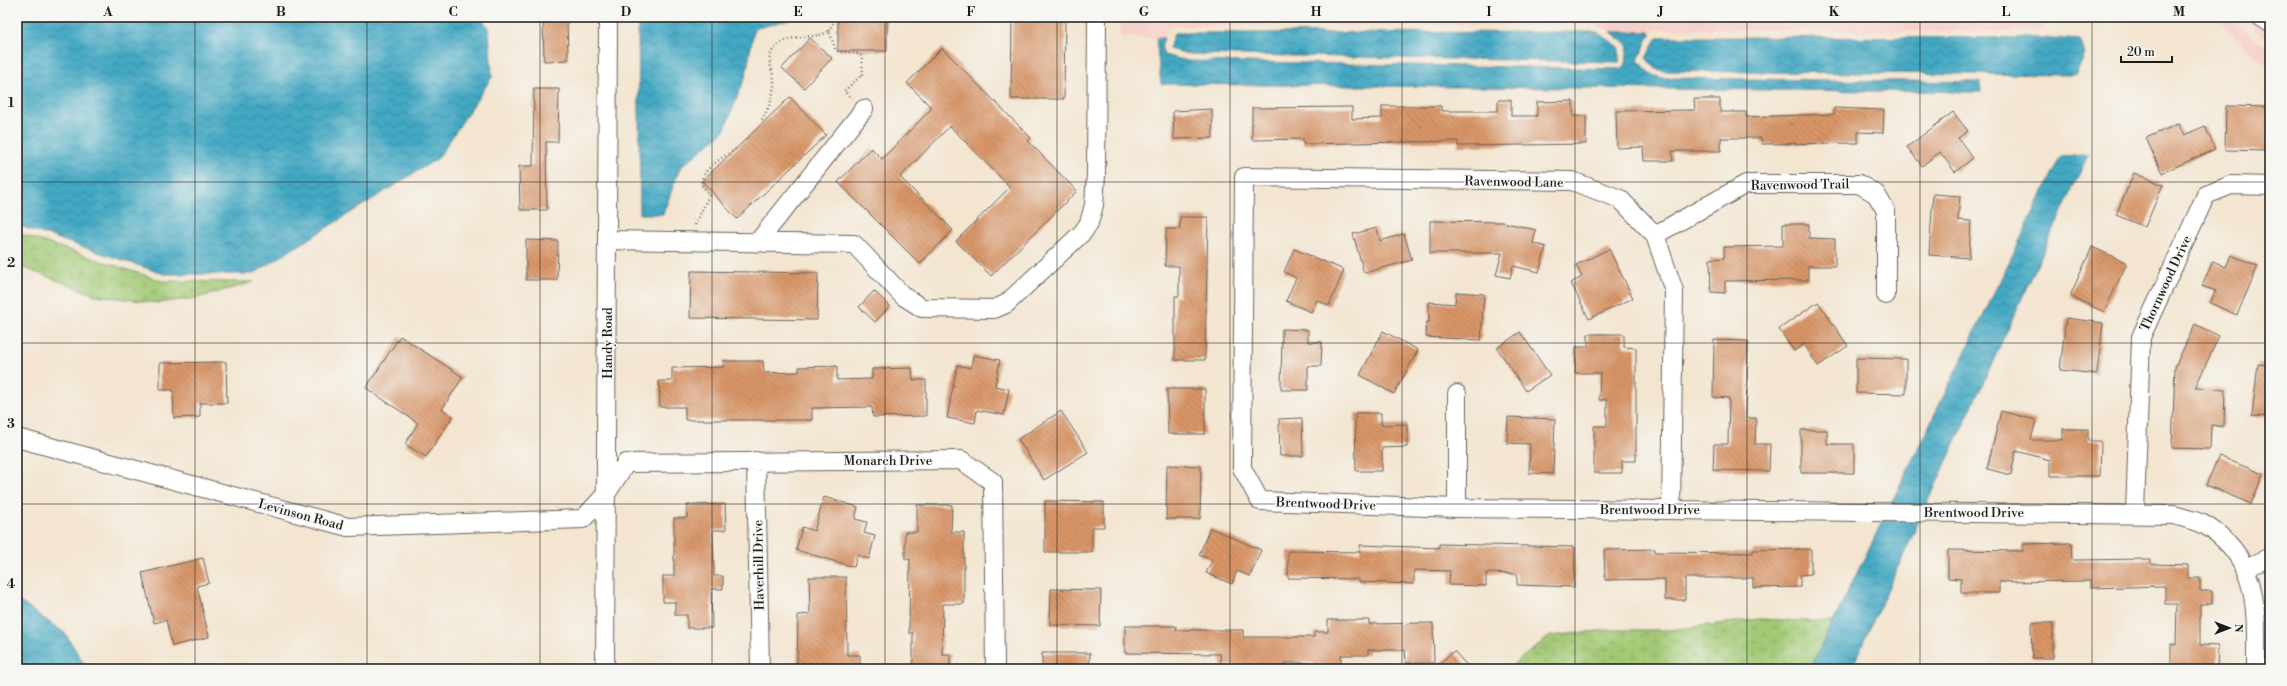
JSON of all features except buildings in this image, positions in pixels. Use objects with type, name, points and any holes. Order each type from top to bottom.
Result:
[{"type":"street","name":"Handy Road","points":[[606,669],[608,17]]},
{"type":"street","points":[[608,240],[854,244],[903,296],[922,308],[994,309],[1006,304],[1077,237],[1089,223],[1094,205],[1096,175],[1097,17]]},
{"type":"street","points":[[2261,17],[2270,23]]},
{"type":"street","points":[[757,243],[864,109]]},
{"type":"street","name":"Ravenwood Lane","points":[[1244,177],[1572,181],[1620,199],[1655,235],[1674,291],[1671,510]]},
{"type":"street","name":"Brentwood Drive","points":[[1244,177],[1242,468],[1260,501],[1457,508],[2135,513],[2174,515],[2202,524],[2228,543],[2246,568],[2256,606],[2256,669]]},
{"type":"street","name":"Ravenwood Trail","points":[[1655,235],[1746,184],[1859,184],[1876,194],[1886,211],[1886,295]]},
{"type":"street","name":"Thornwood Drive","points":[[2135,513],[2141,337],[2206,195],[2231,186],[2270,186]]},
{"type":"street","points":[[1457,394],[1457,508]]},
{"type":"street","name":"Levinson Road","points":[[17,438],[348,527],[583,519],[606,494]]},
{"type":"street","name":"Monarch Drive","points":[[606,494],[626,463],[961,460],[993,482],[995,669]]},
{"type":"street","name":"Haverhill Drive","points":[[756,461],[760,669]]},
{"type":"street","points":[[2246,568],[2270,556]]},
{"type":"path","points":[[762,120],[769,108],[774,90],[774,83],[769,65],[770,57],[775,49],[795,37],[818,36],[829,31],[836,17]]},
{"type":"path","points":[[829,31],[836,51],[856,53],[862,56],[863,74],[844,91],[864,109]]},
{"type":"path","points":[[687,242],[709,194],[702,185],[702,177],[710,168],[736,148]]},
{"type":"shaded area","points":[[1121,17],[2046,17],[2041,31],[2020,32],[1658,29],[1651,32],[1611,32],[1597,25],[1174,26],[1167,29],[1164,38],[1156,38],[1120,37]]},
{"type":"shaded area","points":[[2215,17],[2232,17],[2255,40],[2270,46],[2270,69]]},
{"type":"shaded area","points":[[2243,17],[2270,17],[2270,38],[2261,35]]},
{"type":"green space","points":[[17,233],[162,281],[254,282],[197,298],[157,303],[95,295],[17,265]]},
{"type":"green space","points":[[1759,619],[1833,622],[1810,669],[1513,669],[1514,664],[1550,636],[1608,630],[1670,630]]},
{"type":"water","points":[[17,17],[481,17],[489,29],[492,77],[438,158],[253,274],[164,274],[17,225]]},
{"type":"water","points":[[638,17],[799,17],[754,29],[746,75],[724,131],[680,168],[663,214],[640,214]]},
{"type":"water","points":[[1597,32],[1619,47],[1619,62],[1188,54],[1169,49],[1174,33]]},
{"type":"water","points":[[1611,32],[1651,32],[1638,60],[1652,75],[1662,78],[1980,82],[1981,92],[1161,84],[1156,38],[1164,38],[1161,46],[1164,55],[1188,61],[1621,69],[1626,64],[1628,45]]},
{"type":"water","points":[[1658,37],[2051,38],[2080,40],[2085,54],[2076,75],[1665,71],[1656,69],[1646,58]]},
{"type":"water","points":[[2088,155],[1851,669],[1810,669],[2061,156]]},
{"type":"water","points":[[17,600],[65,633],[87,669],[17,669]]}]
